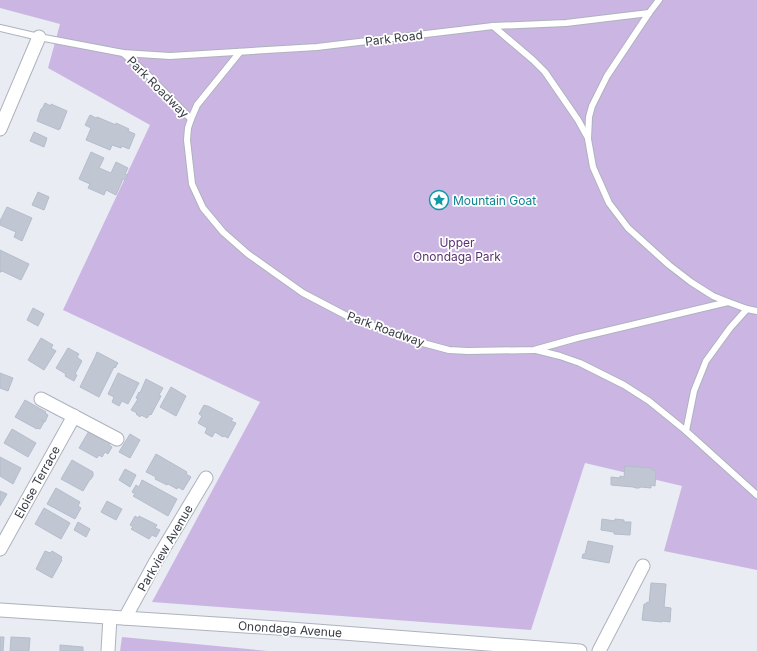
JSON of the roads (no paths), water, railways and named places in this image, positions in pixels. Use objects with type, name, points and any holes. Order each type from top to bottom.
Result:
[{"type":"street","points":[[0,129],[39,37]]},
{"type":"street","points":[[40,399],[117,439]]},
{"type":"street","name":"Eloise Terrace","points":[[0,549],[74,416]]},
{"type":"street","name":"Parkview Avenue","points":[[125,618],[155,563],[206,478]]},
{"type":"street","points":[[600,651],[643,566]]},
{"type":"street","name":"Onondaga Avenue","points":[[0,610],[301,630],[574,651]]},
{"type":"street","points":[[108,651],[110,617]]},
{"type":"lane","points":[[660,0],[649,13],[607,76],[592,106],[589,117],[588,139],[593,167],[609,203],[628,228],[669,265],[691,282],[713,296],[747,309],[757,310]]},
{"type":"lane","name":"Park Road","points":[[123,53],[170,56],[317,47],[493,26],[566,23],[649,13]]},
{"type":"lane","points":[[493,26],[545,72],[578,120],[588,139]]},
{"type":"lane","name":"Park Roadway","points":[[0,28],[123,53],[148,75],[191,119],[188,128],[187,140],[192,184],[203,208],[223,232],[248,254],[304,293],[347,316],[408,339],[449,350],[534,350],[577,338],[728,302]]},
{"type":"lane","points":[[191,119],[197,106],[240,52]]},
{"type":"lane","points":[[686,432],[694,391],[706,361],[730,328],[747,309]]},
{"type":"lane","points":[[534,350],[560,356],[580,363],[624,385],[649,401],[757,495]]},
{"type":"place","name":"Mountain Goat","points":[[439,200]]},
{"type":"park label","name":"Upper Onondaga Park","points":[[457,249]]}]
